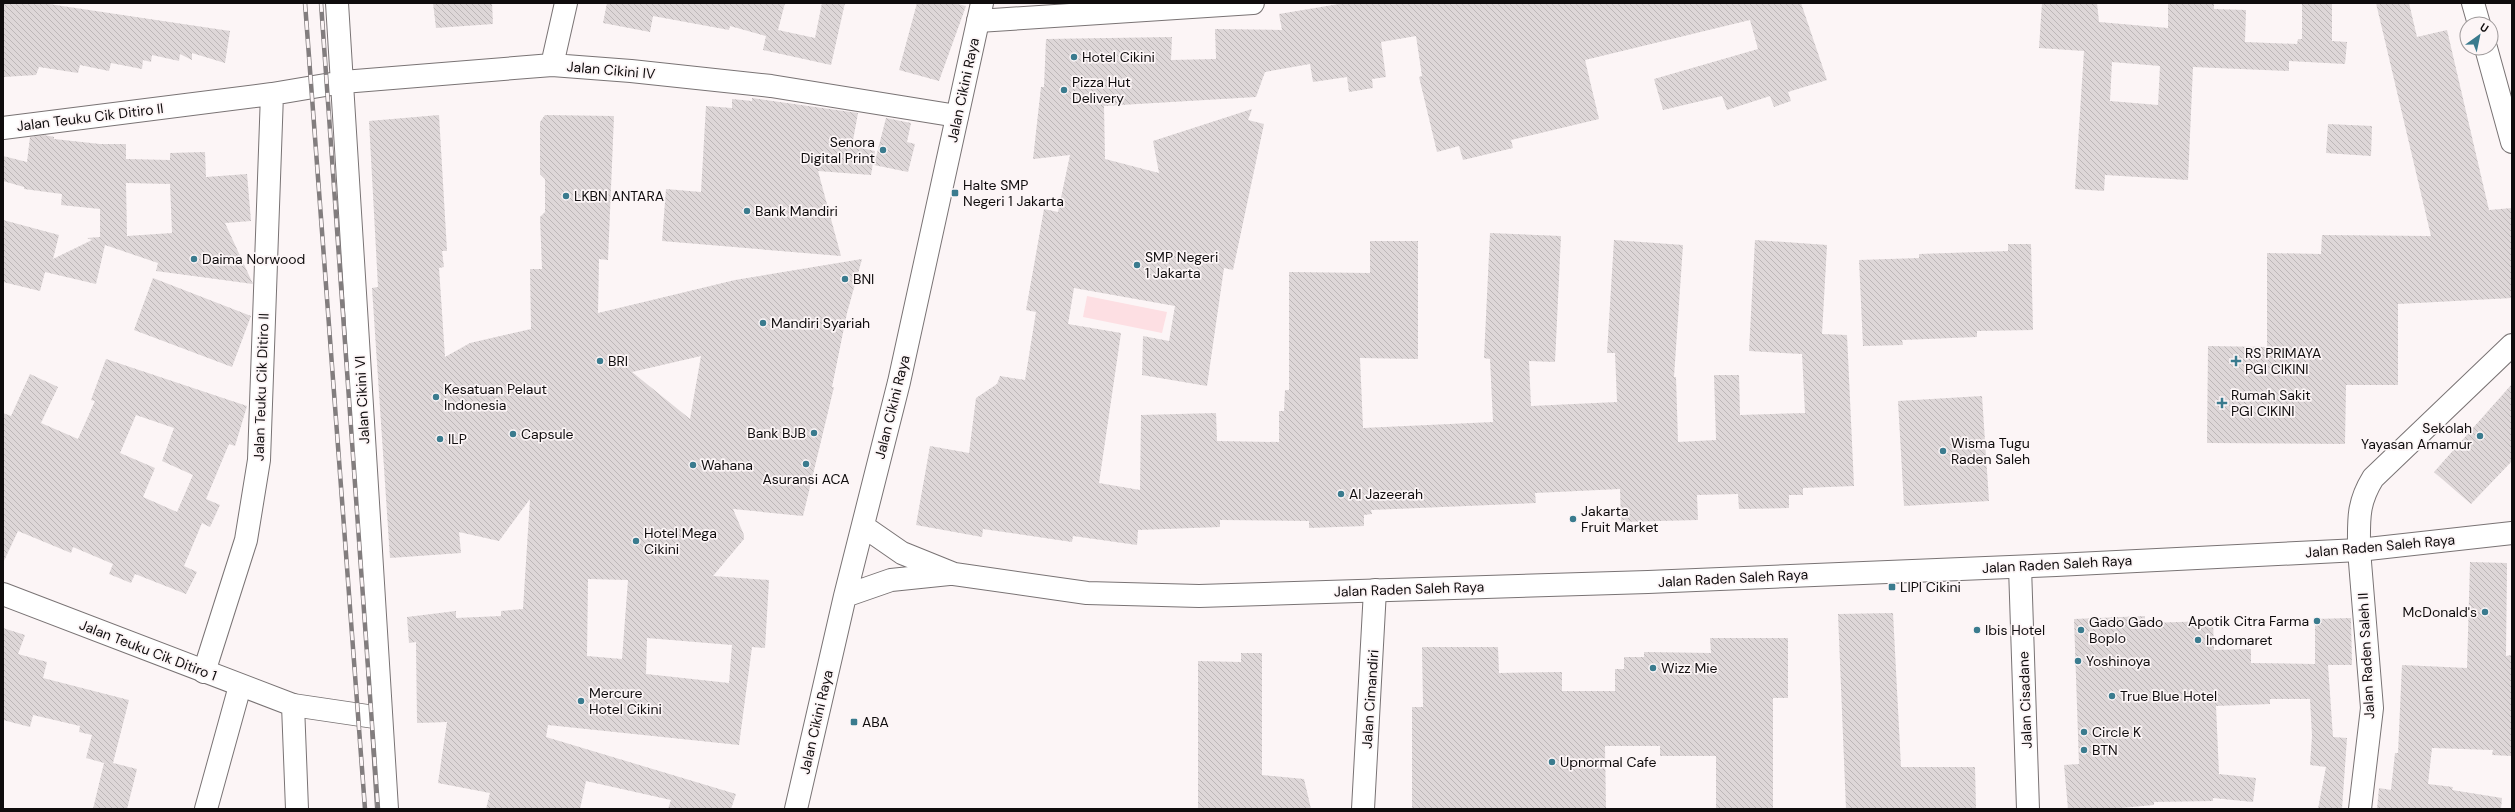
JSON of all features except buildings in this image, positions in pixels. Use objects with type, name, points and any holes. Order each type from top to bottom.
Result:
[{"type":"street","points":[[337,3],[343,82]]},
{"type":"street","points":[[552,65],[566,3]]},
{"type":"street","points":[[980,12],[1253,3]]},
{"type":"street","points":[[2473,3],[2477,16]]},
{"type":"street","name":"Jalan Cikini Raya","points":[[796,809],[845,596],[899,382],[956,116],[980,12]]},
{"type":"street","points":[[2488,56],[2512,142]]},
{"type":"street","name":"Jalan Cikini IV","points":[[343,82],[552,65],[771,86],[956,116]]},
{"type":"street","name":"Jalan Teuku Cik Ditiro II","points":[[3,128],[272,94],[343,82]]},
{"type":"street","name":"Jalan Cikini VI","points":[[343,82],[387,809]]},
{"type":"street","name":"Jalan Teuku Cik Ditiro II","points":[[204,672],[246,540],[259,460],[272,94]]},
{"type":"street","name":"Jalan Raden Saleh II","points":[[2360,809],[2372,708],[2359,550],[2359,509],[2364,492],[2373,478],[2512,345]]},
{"type":"street","name":"Jalan Raden Saleh Raya","points":[[862,526],[895,549],[954,574]]},
{"type":"street","name":"Jalan Raden Saleh Raya","points":[[845,596],[891,580],[954,574],[1087,594],[1199,596],[1648,582],[2020,567],[2359,550],[2512,533]]},
{"type":"street","name":"Jalan Cisadane","points":[[2020,567],[2028,809]]},
{"type":"street","name":"Jalan Cimandiri","points":[[1363,809],[1375,590]]},
{"type":"street","name":"Jalan Teuku Cik Ditiro 1","points":[[3,594],[240,686],[293,705]]},
{"type":"street","points":[[206,809],[240,686]]},
{"type":"street","points":[[297,809],[293,705],[381,718]]},
{"type":"shaded area","points":[[1087,296],[1167,312],[1162,333],[1083,317]]},
{"type":"railway","points":[[305,3],[365,809]]},
{"type":"railway","points":[[321,3],[378,809]]},
{"type":"place","name":"Hotel Cikini","points":[[1074,57]]},
{"type":"place","name":"Pizza Hut Delivery","points":[[1064,90]]},
{"type":"place","name":"Senora Digital Print","points":[[883,150]]},
{"type":"place","name":"Halte SMP Negeri 1 Jakarta","points":[[955,193]]},
{"type":"place","name":"LKBN ANTARA","points":[[566,196]]},
{"type":"place","name":"Bank Mandiri","points":[[747,211]]},
{"type":"place","name":"Daima Norwood","points":[[194,259]]},
{"type":"place","name":"SMP Negeri 1 Jakarta","points":[[1137,265]]},
{"type":"place","name":"BNI","points":[[845,279]]},
{"type":"place","name":"Mandiri Syariah","points":[[763,323]]},
{"type":"place","name":"BRI","points":[[600,361]]},
{"type":"place","name":"RS PRIMAYA PGI CIKINI","points":[[2236,361]]},
{"type":"place","name":"Kesatuan Pelaut Indonesia","points":[[436,397]]},
{"type":"place","name":"Rumah Sakit PGI CIKINI","points":[[2222,403]]},
{"type":"place","name":"Bank BJB","points":[[814,433]]},
{"type":"place","name":"Capsule","points":[[513,434]]},
{"type":"place","name":"Sekolah Yayasan Amamur","points":[[2480,436]]},
{"type":"place","name":"ILP","points":[[440,439]]},
{"type":"place","name":"Wisma Tugu Raden Saleh","points":[[1943,451]]},
{"type":"place","name":"Asuransi ACA","points":[[806,464]]},
{"type":"place","name":"Wahana","points":[[693,465]]},
{"type":"place","name":"Al Jazeerah","points":[[1341,494]]},
{"type":"place","name":"Jakarta Fruit Market","points":[[1573,519]]},
{"type":"place","name":"Hotel Mega Cikini","points":[[636,541]]},
{"type":"place","name":"LIPI Cikini","points":[[1892,587]]},
{"type":"place","name":"McDonald's","points":[[2485,612]]},
{"type":"place","name":"Apotik Citra Farma","points":[[2317,621]]},
{"type":"place","name":"Ibis Hotel","points":[[1977,630]]},
{"type":"place","name":"Gado Gado Boplo","points":[[2081,630]]},
{"type":"place","name":"Indomaret","points":[[2198,640]]},
{"type":"place","name":"Yoshinoya","points":[[2078,661]]},
{"type":"place","name":"Wizz Mie","points":[[1653,668]]},
{"type":"place","name":"True Blue Hotel","points":[[2112,696]]},
{"type":"place","name":"Mercure Hotel Cikini","points":[[581,701]]},
{"type":"place","name":"ABA","points":[[854,722]]},
{"type":"place","name":"Circle K","points":[[2084,732]]},
{"type":"place","name":"BTN","points":[[2084,750]]},
{"type":"place","name":"Upnormal Cafe","points":[[1552,762]]}]
